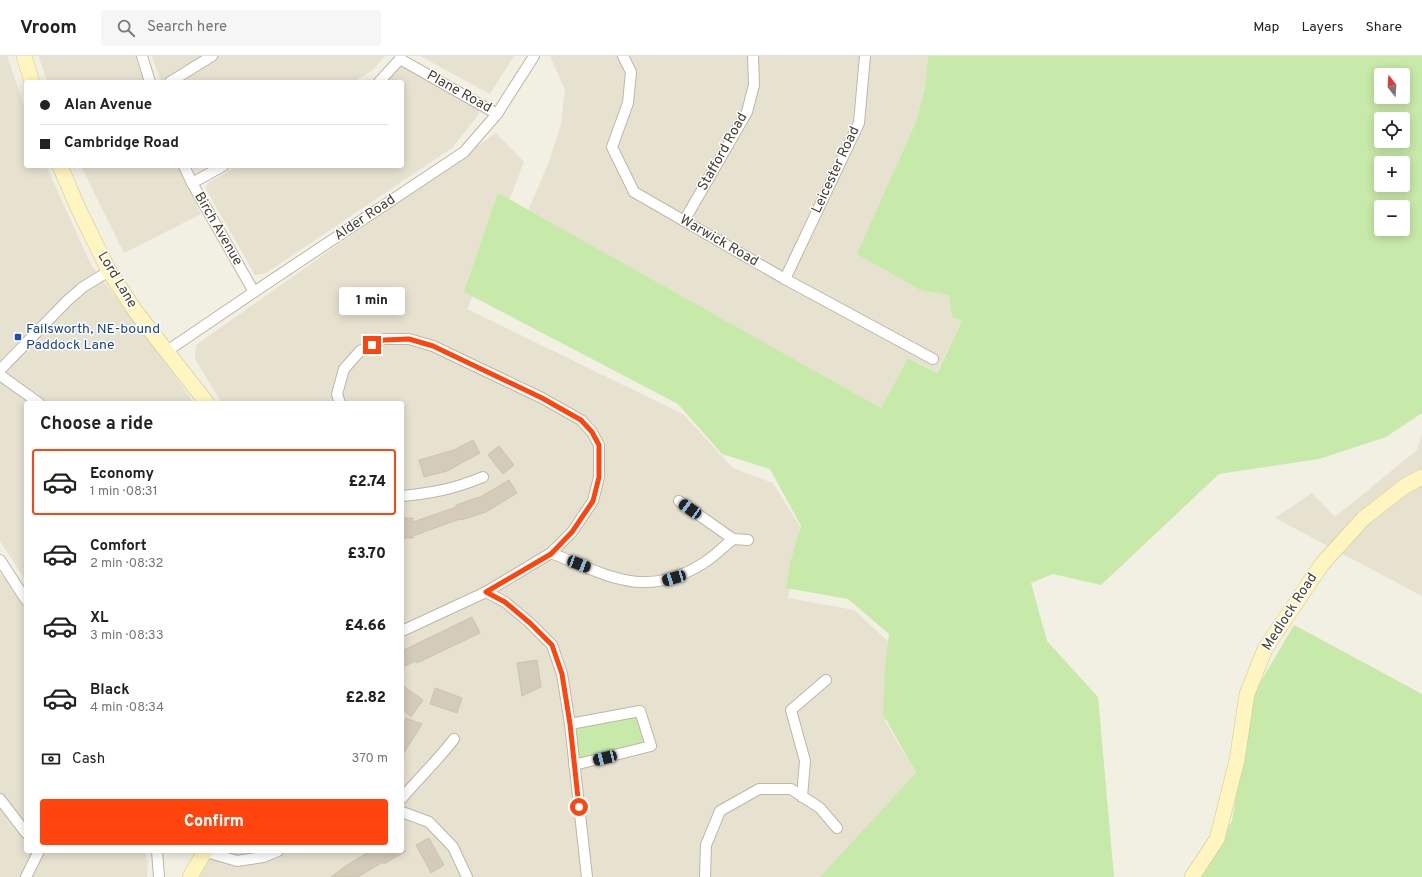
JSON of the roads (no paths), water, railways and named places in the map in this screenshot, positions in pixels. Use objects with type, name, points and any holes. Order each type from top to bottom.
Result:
[{"type":"street","points":[[24,56],[31,80]]},
{"type":"street","points":[[142,56],[149,80]]},
{"type":"street","points":[[173,80],[212,56]]},
{"type":"street","name":"Alder Road","points":[[167,351],[464,152],[497,114],[534,56]]},
{"type":"street","name":"Warwick Road","points":[[622,56],[631,72],[628,103],[612,147],[634,192],[785,279],[933,359]]},
{"type":"street","name":"Stafford Road","points":[[684,221],[747,112],[754,85],[753,56]]},
{"type":"street","name":"Leicester Road","points":[[785,279],[859,123],[865,56]]},
{"type":"street","points":[[381,80],[400,58]]},
{"type":"street","name":"Plane Road","points":[[400,58],[497,114]]},
{"type":"street","name":"Lord Lane","points":[[61,168],[78,208],[110,271],[136,312],[205,401]]},
{"type":"street","name":"Birch Avenue","points":[[185,168],[254,292]]},
{"type":"street","points":[[192,183],[219,168]]},
{"type":"street","points":[[0,370],[83,286],[110,271]]},
{"type":"street","points":[[339,401],[337,394],[344,369],[360,350],[384,340],[409,339],[433,346],[542,398],[581,420],[592,432],[599,445],[599,477],[593,501],[572,532],[551,554],[486,592],[404,630]]},
{"type":"street","points":[[0,375],[36,401]]},
{"type":"street","points":[[404,496],[426,494],[452,488],[483,477]]},
{"type":"street","name":"Medlock Road","points":[[1192,877],[1217,839],[1237,760],[1247,694],[1265,649],[1322,564],[1364,518],[1405,486],[1422,477]]},
{"type":"street","points":[[679,501],[733,539],[748,540]]},
{"type":"street","points":[[551,554],[620,580],[641,583],[663,581],[684,575],[704,564],[733,539]]},
{"type":"street","points":[[0,560],[24,597]]},
{"type":"street","points":[[486,592],[505,602],[530,623],[552,645],[562,674],[570,724],[587,877]]},
{"type":"street","points":[[802,797],[805,761],[791,710],[826,680]]},
{"type":"street","points":[[570,724],[640,711],[651,746],[574,765]]},
{"type":"street","points":[[404,796],[443,754],[454,739]]},
{"type":"street","points":[[706,877],[706,845],[720,811],[759,789],[791,789],[820,808],[837,828]]},
{"type":"street","points":[[0,799],[24,830]]},
{"type":"street","points":[[404,813],[429,822],[453,847],[467,877]]},
{"type":"street","points":[[26,877],[37,853]]},
{"type":"street","points":[[157,853],[159,877]]},
{"type":"street","points":[[190,877],[203,853]]},
{"type":"street","points":[[211,853],[237,861],[263,858],[274,853]]},
{"type":"place","name":"Failsworth, NE-bound Paddock Lane","points":[[18,337]]}]
